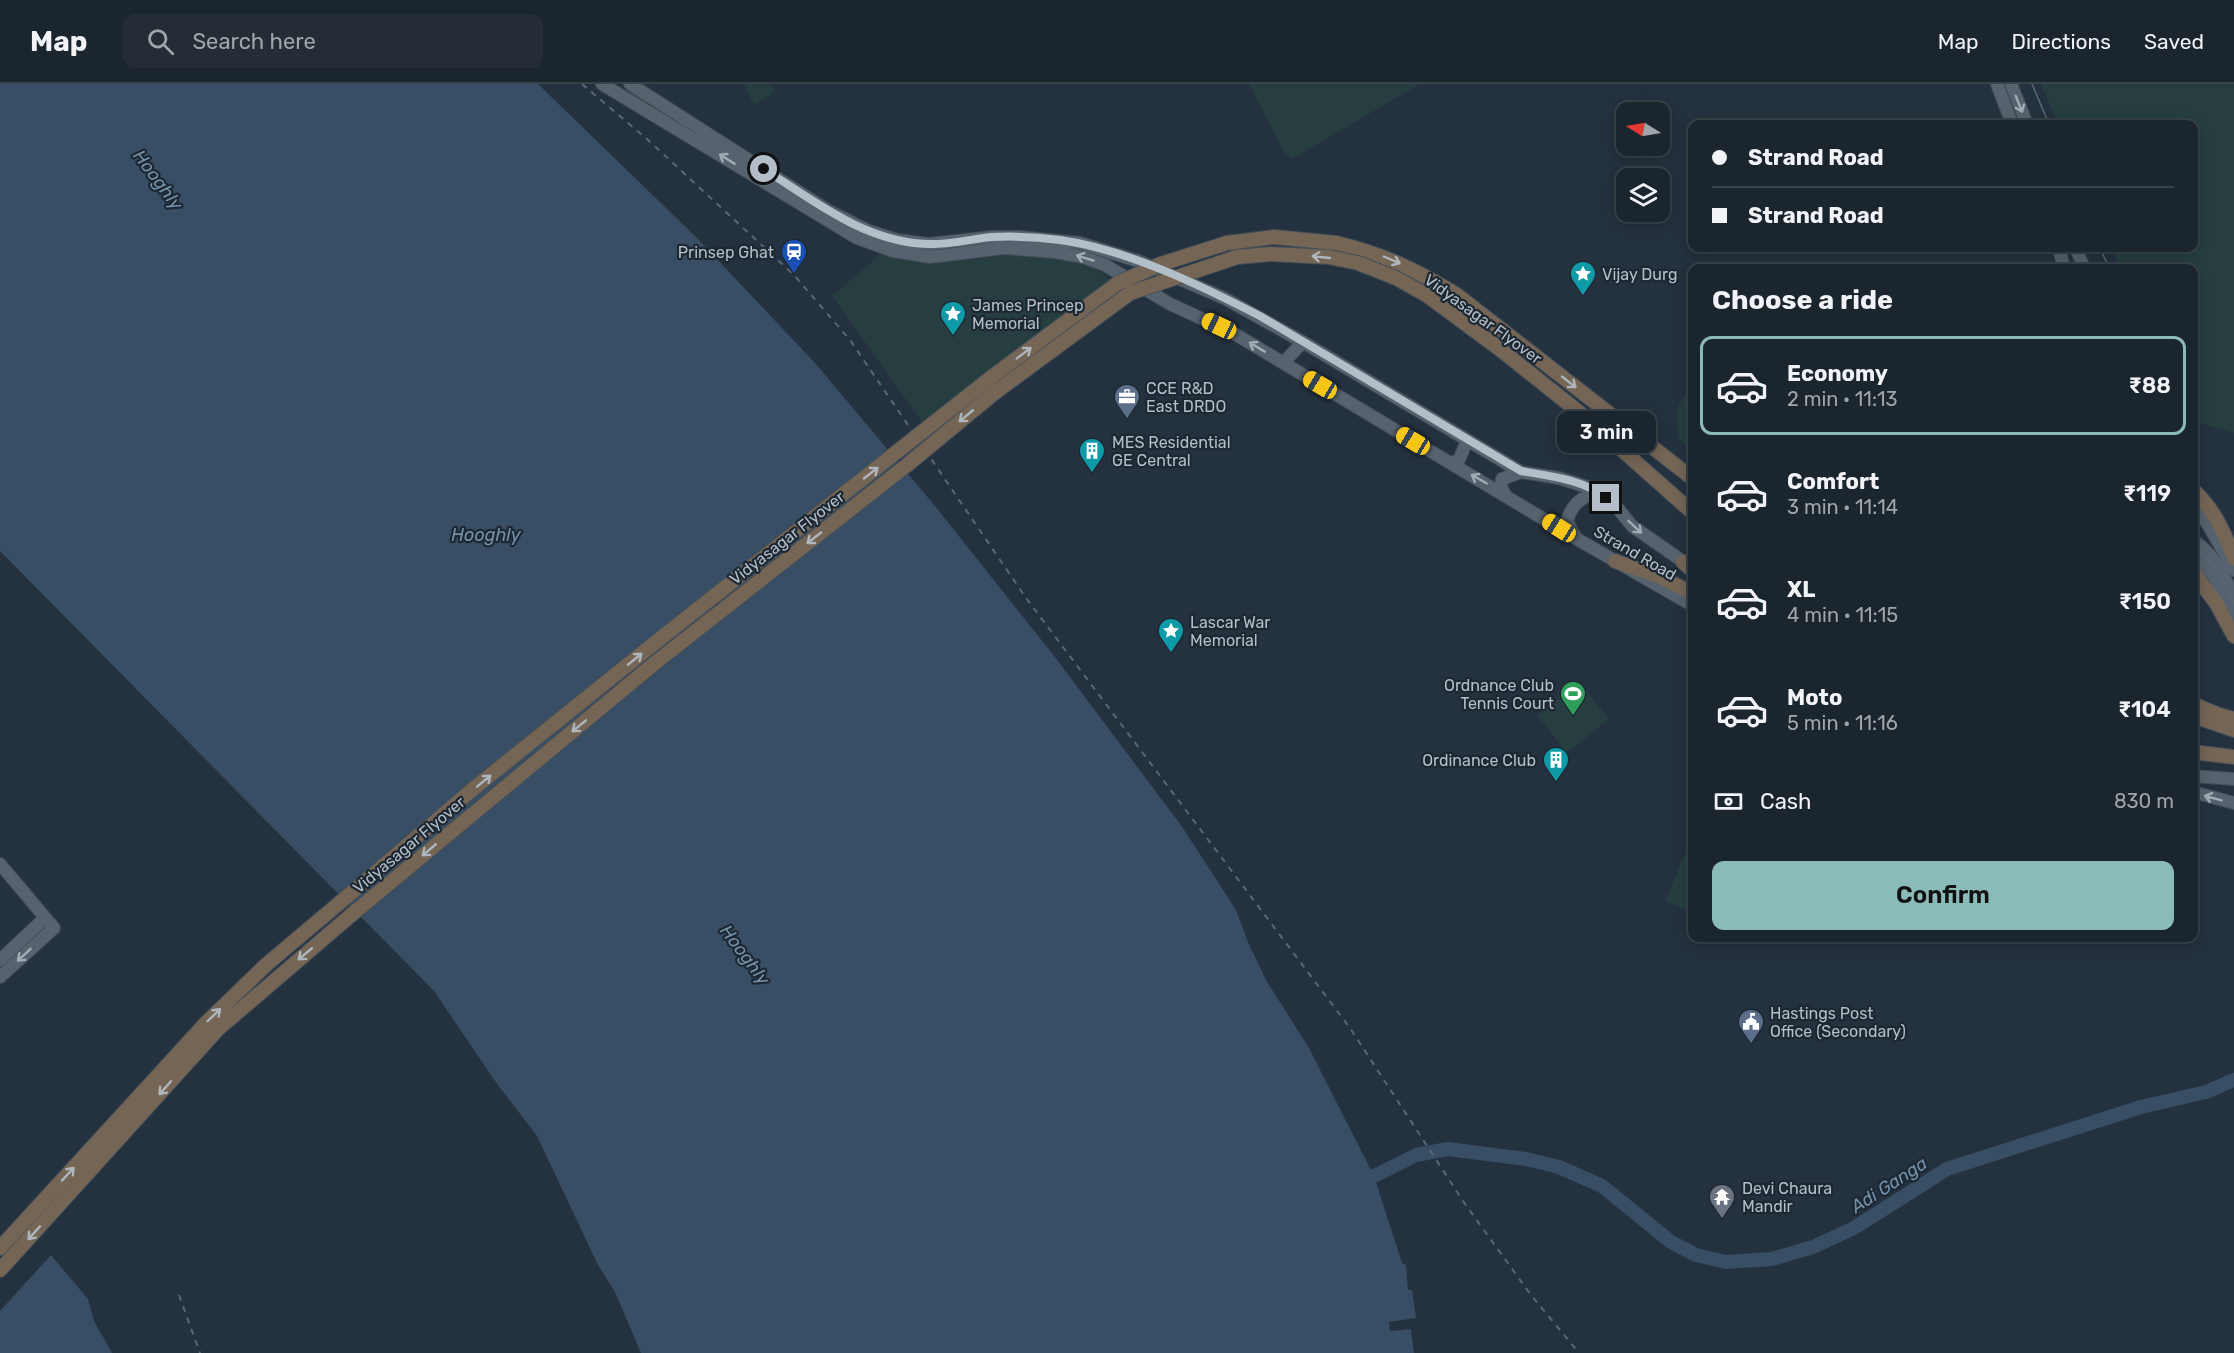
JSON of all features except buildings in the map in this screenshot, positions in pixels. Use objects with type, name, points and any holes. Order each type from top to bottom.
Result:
[{"type":"highway","name":"Vidyasagar Flyover","points":[[0,1248],[207,1022],[267,964],[473,789],[652,645],[993,376],[1118,283],[1161,264],[1227,243],[1274,237],[1336,243],[1386,257],[1422,273],[1457,295],[1688,475]]},
{"type":"highway","name":"Vidyasagar Flyover","points":[[0,1270],[218,1029],[278,976],[655,663],[907,465],[993,394],[1130,293],[1237,257],[1271,254],[1329,257],[1358,264],[1396,278],[1428,296],[1585,417],[1688,508]]},
{"type":"highway","points":[[1665,486],[1688,503]]},
{"type":"highway","points":[[2198,496],[2214,514],[2225,533],[2234,558]]},
{"type":"highway","points":[[1615,561],[1660,577],[1688,591]]},
{"type":"highway","points":[[2198,579],[2216,603],[2233,634]]},
{"type":"highway","points":[[2198,706],[2219,715],[2234,718]]},
{"type":"highway","points":[[2198,718],[2234,730]]},
{"type":"highway","points":[[2198,752],[2234,756]]},
{"type":"main road","name":"Strand Road","points":[[602,84],[857,238],[893,251],[930,257],[1004,248],[1055,252],[1083,257],[1105,265],[1170,304],[1235,334],[1577,539],[1688,603]]},
{"type":"main road","name":"Strand Road","points":[[630,84],[827,210],[869,231],[897,240],[929,244],[1011,237],[1080,243],[1138,261],[1224,298],[1521,471],[1559,478],[1597,490],[1616,506],[1632,526],[1688,566]]},
{"type":"main road","points":[[1997,84],[2010,120]]},
{"type":"main road","points":[[2011,84],[2025,120]]},
{"type":"main road","points":[[1283,363],[1303,342]]},
{"type":"main road","points":[[1451,463],[1459,460],[1467,441]]},
{"type":"main road","points":[[1505,495],[1501,487],[1502,479],[1521,471]]},
{"type":"main road","points":[[1577,539],[1568,521],[1571,508],[1579,499],[1597,490]]},
{"type":"main road","points":[[2198,512],[2207,523],[2234,570]]},
{"type":"main road","points":[[2198,543],[2206,548],[2217,562],[2234,596]]},
{"type":"main road","points":[[2198,559],[2213,575],[2234,616]]},
{"type":"main road","points":[[2198,776],[2234,778]]},
{"type":"main road","points":[[2198,793],[2234,803]]},
{"type":"main road","points":[[0,864],[51,931],[0,977]]},
{"type":"main road","points":[[0,877],[42,920]]},
{"type":"main road","points":[[0,960],[42,920]]},
{"type":"green space","points":[[744,84],[771,84],[775,91],[754,105]]},
{"type":"green space","points":[[1249,84],[1420,84],[1292,159],[1285,154]]},
{"type":"green space","points":[[2041,84],[2234,84],[2234,433],[2198,422],[2198,264],[2118,264],[2113,252],[2198,252],[2198,120],[2056,120]]},
{"type":"green space","points":[[882,253],[918,260],[944,261],[1048,254],[1073,258],[1094,266],[1110,281],[924,425],[832,296]]},
{"type":"green space","points":[[1688,393],[1688,448],[1679,440],[1677,418],[1678,407]]},
{"type":"green space","name":"Ordnance Club Tennis Court","points":[[1579,681],[1609,719],[1567,753],[1537,715]]},
{"type":"green space","points":[[1687,848],[1688,848],[1688,910],[1665,901]]},
{"type":"water","name":"Hooghly","points":[[0,84],[538,84],[696,237],[816,364],[935,506],[1055,657],[1183,828],[1236,910],[1266,980],[1309,1048],[1374,1176],[1402,1263],[1406,1265],[1408,1290],[1412,1290],[1416,1318],[1389,1322],[1390,1331],[1411,1329],[1414,1353],[641,1353],[615,1292],[598,1265],[537,1136],[495,1081],[434,991],[0,551]]},
{"type":"water","points":[[51,1255],[88,1299],[94,1321],[112,1353],[0,1353],[0,1311]]},
{"type":"waterway","name":"Adi Ganga","points":[[1374,1176],[1416,1155],[1448,1149],[1526,1159],[1559,1167],[1602,1186],[1671,1242],[1696,1255],[1726,1262],[1772,1259],[1813,1247],[1854,1228],[1947,1169],[2141,1107],[2206,1092],[2234,1080]]},
{"type":"tram line","points":[[2032,84],[2047,120]]},
{"type":"tram line","points":[[2102,252],[2107,264]]},
{"type":"tram line","points":[[2198,550],[2216,568],[2234,603]]},
{"type":"railway","points":[[582,84],[648,140],[794,275],[850,340],[1026,598],[1350,1028],[1465,1204],[1531,1295],[1579,1353]]},
{"type":"railway","points":[[179,1295],[200,1353]]},
{"type":"place","name":"Prinsep Ghat","points":[[794,275]]},
{"type":"place","name":"Vijay Durg","points":[[1583,297]]},
{"type":"place","name":"James Princep Memorial","points":[[953,337]]},
{"type":"place","name":"CCE R&D East DRDO","points":[[1127,420]]},
{"type":"place","name":"MES Residential GE Central","points":[[1092,474]]},
{"type":"place","name":"Lascar War Memorial","points":[[1171,654]]},
{"type":"place","name":"Ordnance Club Tennis Court","points":[[1573,717]]},
{"type":"place","name":"Ordinance Club","points":[[1556,783]]},
{"type":"place","name":"Hastings Post Office (Secondary)","points":[[1751,1045]]},
{"type":"place","name":"Devi Chaura Mandir","points":[[1722,1220]]},
{"type":"route","points":[[764,169],[827,210],[869,231],[897,240],[929,244],[993,237],[1043,238],[1080,243],[1138,261],[1260,316],[1521,471],[1559,478],[1597,490],[1606,498]]}]
